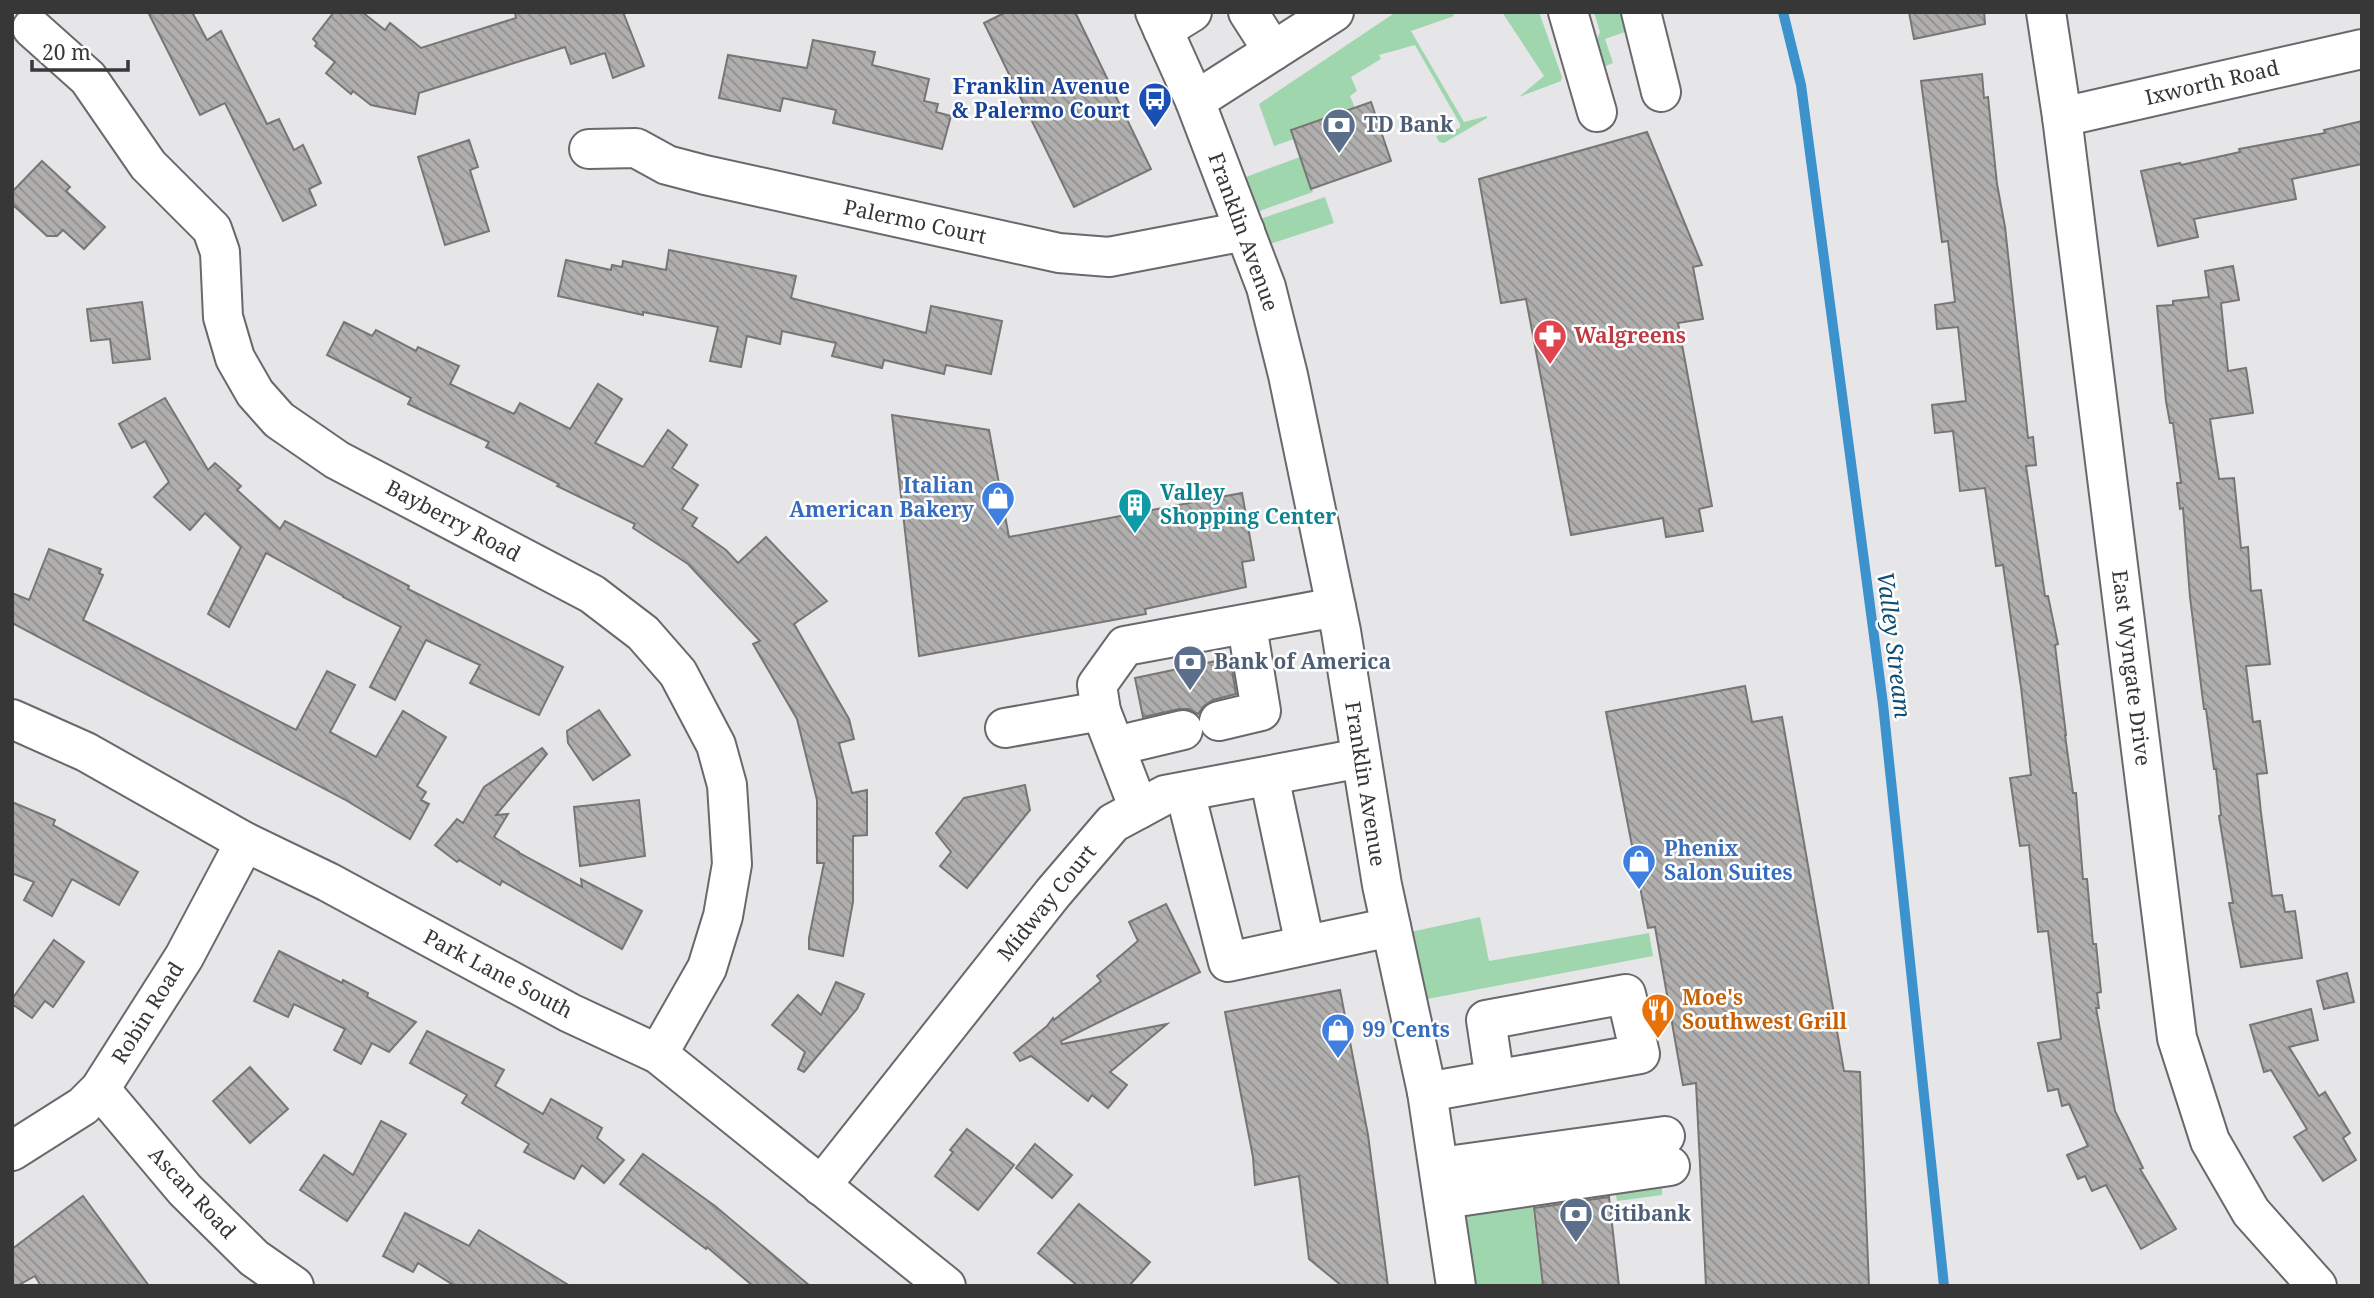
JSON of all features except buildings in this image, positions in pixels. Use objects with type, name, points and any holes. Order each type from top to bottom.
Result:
[{"type":"street","points":[[1248,12],[1273,51]]},
{"type":"street","points":[[1195,101],[1334,12]]},
{"type":"street","points":[[1568,12],[1597,112]]},
{"type":"street","points":[[1642,12],[1661,92]]},
{"type":"street","name":"East Wyngate Drive","points":[[2046,12],[2062,117],[2177,1038],[2210,1141],[2251,1212],[2317,1286]]},
{"type":"street","name":"Franklin Avenue","points":[[1170,18],[1195,101],[1266,287],[1288,375],[1336,607],[1391,927],[1427,1092],[1456,1286]]},
{"type":"street","name":"Bayberry Road","points":[[24,32],[88,78],[148,165],[212,229],[220,252],[223,317],[234,358],[255,393],[279,420],[337,460],[592,594],[643,633],[678,673],[719,755],[727,786],[732,864],[723,916],[707,968],[658,1054]]},
{"type":"street","name":"Ixworth Road","points":[[2062,117],[2362,49]]},
{"type":"street","name":"Palermo Court","points":[[589,149],[636,148],[667,165],[705,175],[1059,253],[1108,257],[1245,231]]},
{"type":"street","points":[[1139,809],[1101,711],[1097,685],[1125,646],[1247,626],[1336,607]]},
{"type":"street","points":[[1116,746],[1261,710],[1247,626]]},
{"type":"street","points":[[1005,728],[1101,711]]},
{"type":"street","name":"Park Lane South","points":[[12,719],[86,752],[245,842],[328,883],[570,1013],[658,1054],[946,1286]]},
{"type":"street","name":"Midway Court","points":[[821,1186],[1053,893],[1114,823],[1165,795],[1361,758]]},
{"type":"street","points":[[1269,776],[1305,945]]},
{"type":"street","points":[[1185,792],[1228,961],[1391,927]]},
{"type":"street","name":"Robin Road","points":[[12,1151],[83,1106],[100,1089],[184,957],[245,842]]},
{"type":"street","points":[[1427,1092],[1495,1080]]},
{"type":"street","name":"Ascan Road","points":[[100,1089],[185,1190],[254,1258],[294,1286]]},
{"type":"street","points":[[1442,1183],[1668,1151]]},
{"type":"green space","points":[[1396,12],[1452,12],[1454,16],[1411,31],[1464,122],[1487,118],[1444,143],[1439,142],[1436,136],[1460,128],[1460,124],[1415,45],[1379,55],[1381,59],[1351,77],[1357,91],[1350,96],[1355,108],[1291,130],[1294,139],[1274,146],[1259,104]]},
{"type":"green space","points":[[1502,12],[1539,12],[1562,77],[1561,81],[1519,97],[1544,76]]},
{"type":"green space","points":[[1594,12],[1633,12],[1628,31],[1605,39],[1613,63],[1601,68],[1591,53],[1600,32]]},
{"type":"green space","points":[[1300,157],[1313,192],[1240,218],[1227,184]]},
{"type":"green space","points":[[1325,197],[1334,223],[1252,250],[1242,225]]},
{"type":"green space","points":[[1480,917],[1489,961],[1649,933],[1653,956],[1406,1003],[1392,936]]},
{"type":"green space","points":[[1613,1181],[1662,1184],[1662,1195],[1617,1201]]},
{"type":"green space","points":[[1444,1199],[1532,1203],[1542,1286],[1455,1286]]},
{"type":"waterway","name":"Valley Stream","points":[[1783,12],[1801,85],[1883,704],[1944,1286]]},
{"type":"place","name":"Franklin Avenue & Palermo Court","points":[[1155,129]]},
{"type":"place","name":"TD Bank","points":[[1339,155]]},
{"type":"place","name":"Walgreens","points":[[1550,366]]},
{"type":"place","name":"Italian American Bakery","points":[[998,528]]},
{"type":"place","name":"Valley Shopping Center","points":[[1135,535]]},
{"type":"place","name":"Bank of America","points":[[1190,692]]},
{"type":"place","name":"Phenix Salon Suites","points":[[1639,891]]},
{"type":"place","name":"Moe's Southwest Grill","points":[[1658,1040]]},
{"type":"place","name":"99 Cents","points":[[1338,1060]]},
{"type":"place","name":"Citibank","points":[[1576,1244]]}]
